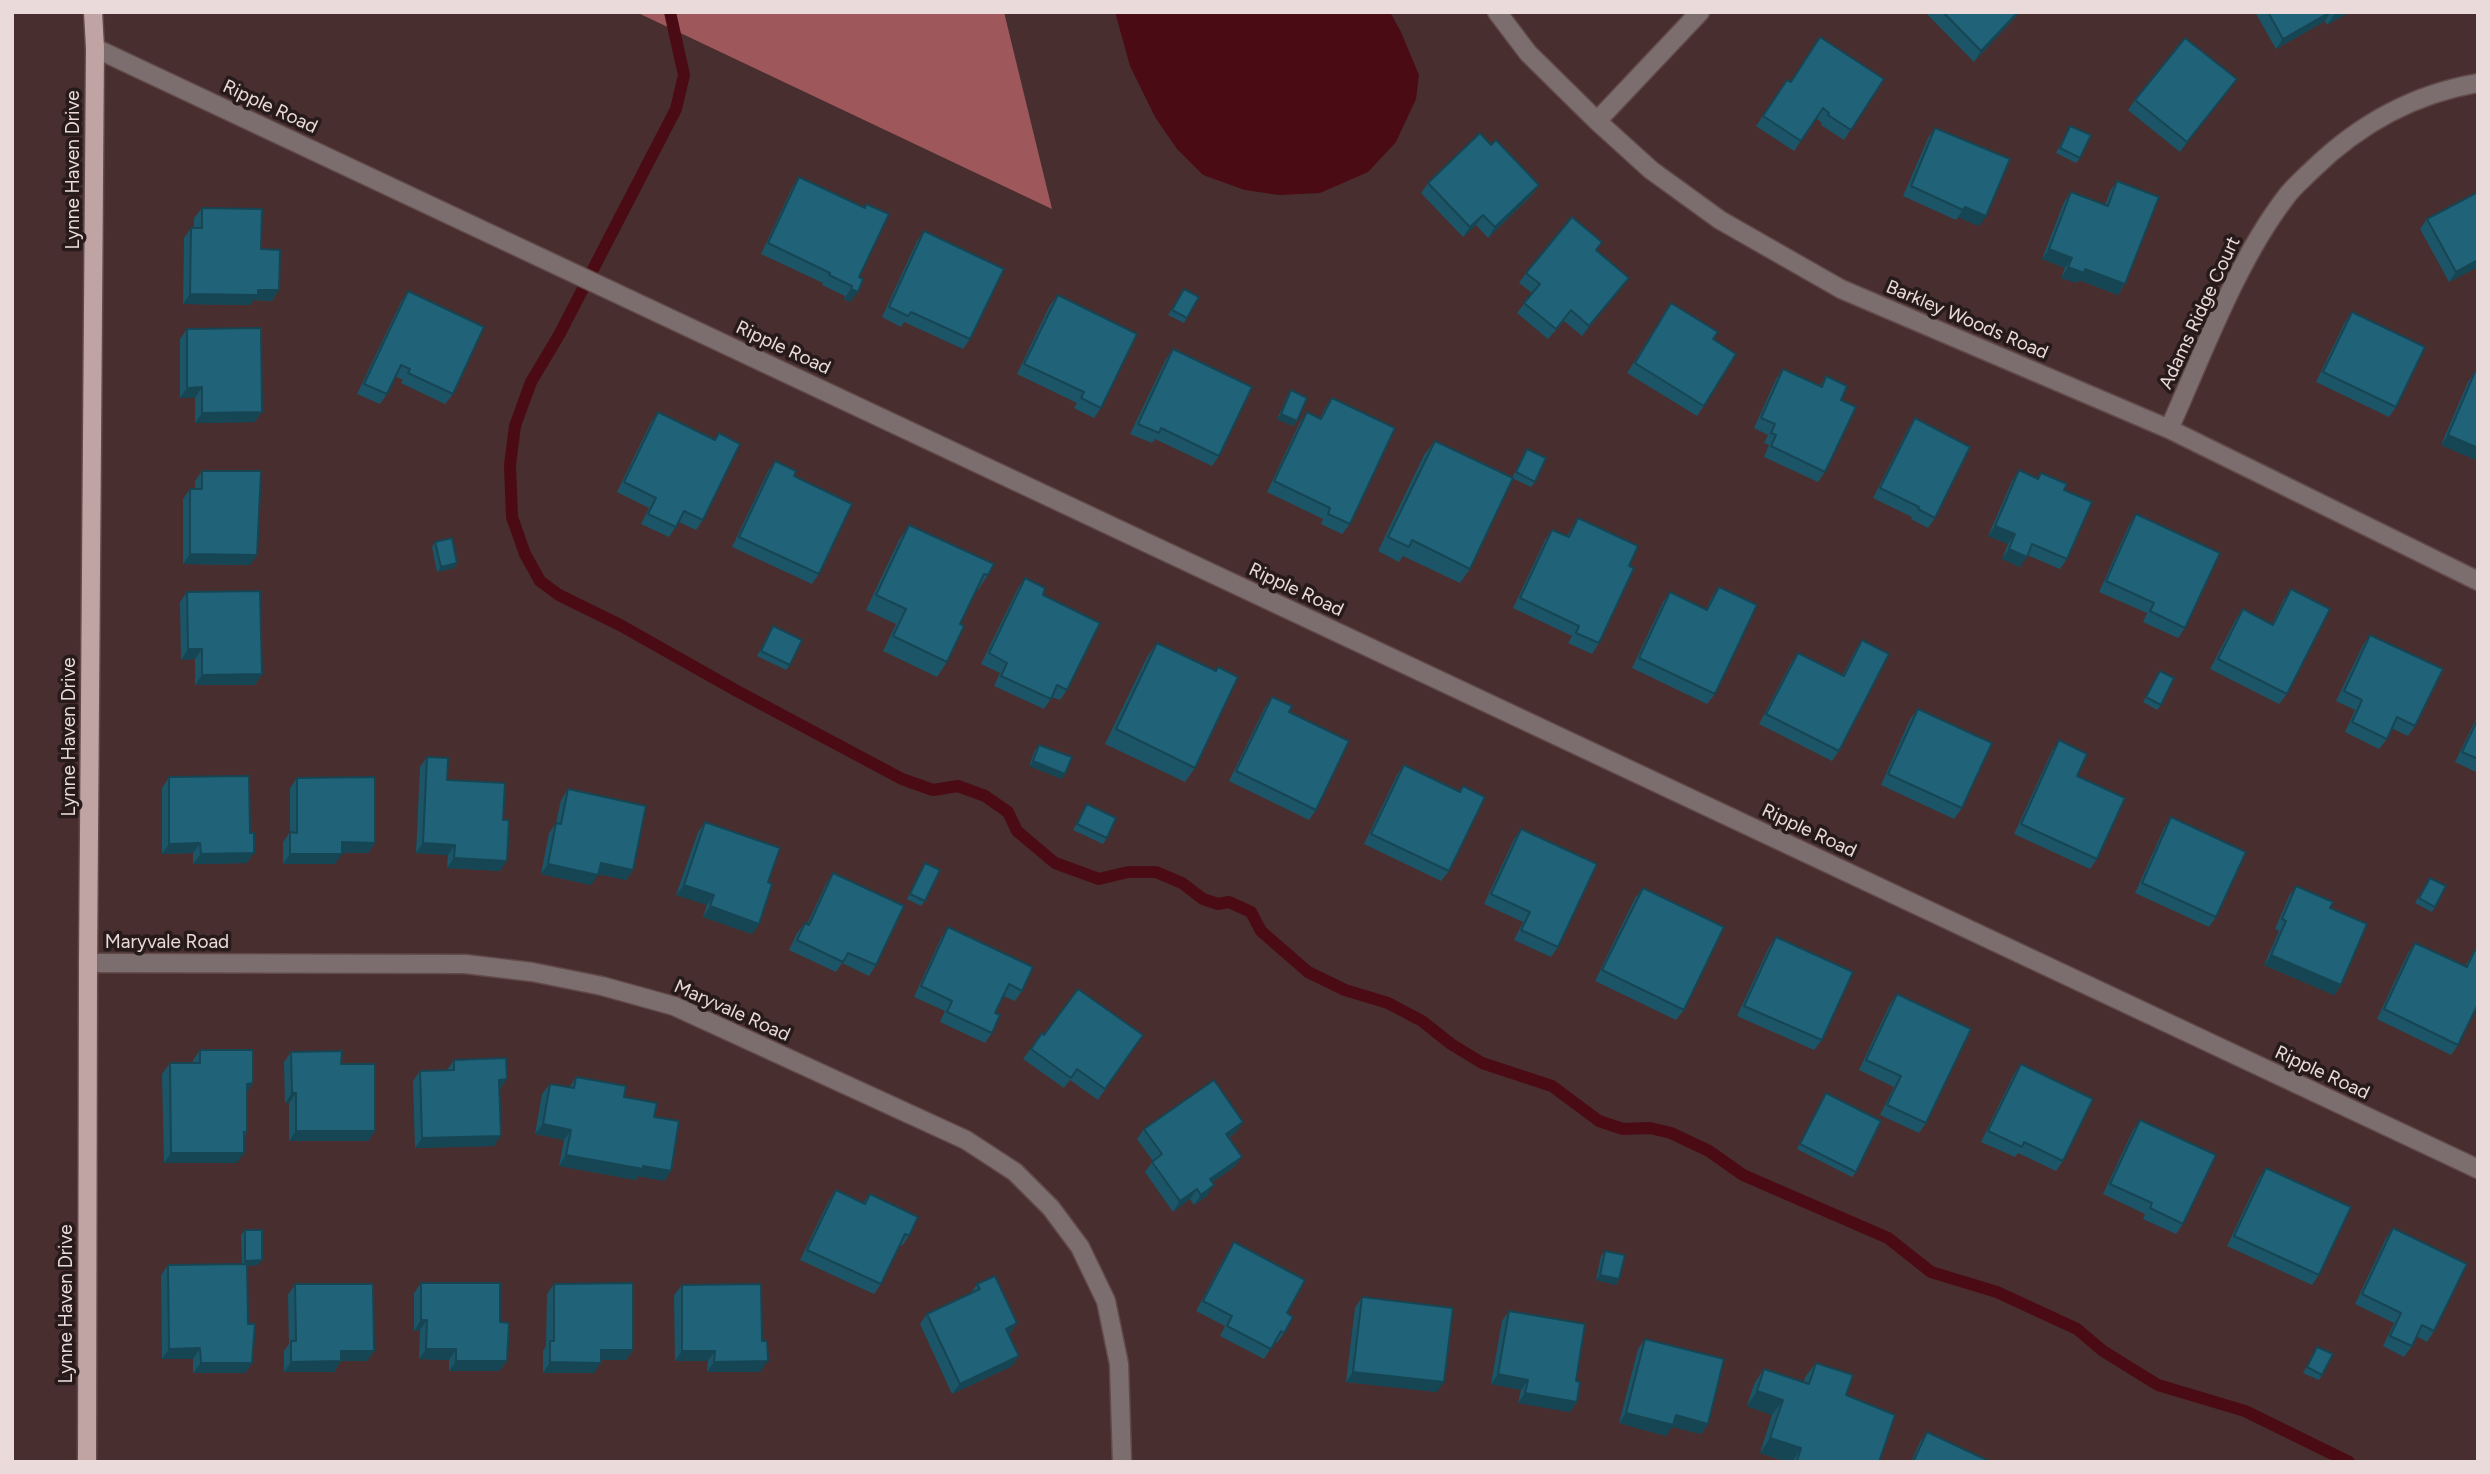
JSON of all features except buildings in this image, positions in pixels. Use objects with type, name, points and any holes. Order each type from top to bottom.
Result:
[{"type":"main road","name":"Lynne Haven Drive","points":[[87,1462],[95,48],[93,12]]},
{"type":"street","name":"Barkley Woods Road","points":[[1497,12],[1528,53],[1597,121],[1651,170],[1720,220],[1841,289],[2169,429],[2478,581]]},
{"type":"street","points":[[1597,121],[1700,12]]},
{"type":"street","name":"Ripple Road","points":[[95,48],[2478,1170]]},
{"type":"street","name":"Adams Ridge Court","points":[[2169,429],[2249,253],[2287,195],[2337,146],[2390,111],[2449,88],[2478,83]]},
{"type":"street","name":"Maryvale Road","points":[[88,963],[465,964],[578,981],[674,1006],[966,1140],[1015,1172],[1051,1208],[1080,1247],[1106,1301],[1119,1364],[1122,1462]]},
{"type":"shaded area","points":[[636,12],[1004,12],[1052,209]]},
{"type":"shaded area","points":[[1115,12],[1390,12],[1419,75],[1416,99],[1396,142],[1368,172],[1320,193],[1279,195],[1245,190],[1203,175],[1177,149],[1155,117],[1130,66]]},
{"type":"waterway","points":[[670,12],[684,75],[676,109],[559,335],[531,382],[515,426],[510,465],[512,517],[525,554],[540,581],[559,595],[620,625],[902,779],[933,790],[958,786],[985,796],[1008,812],[1017,831],[1055,863],[1099,879],[1128,872],[1156,872],[1182,883],[1203,899],[1218,904],[1229,902],[1251,912],[1261,931],[1308,972],[1345,990],[1388,1003],[1422,1021],[1451,1044],[1482,1063],[1552,1086],[1599,1121],[1623,1129],[1650,1128],[1671,1133],[1709,1151],[1743,1175],[1888,1238],[1931,1272],[1997,1292],[2077,1329],[2103,1351],[2158,1385],[2245,1411],[2349,1462]]}]
